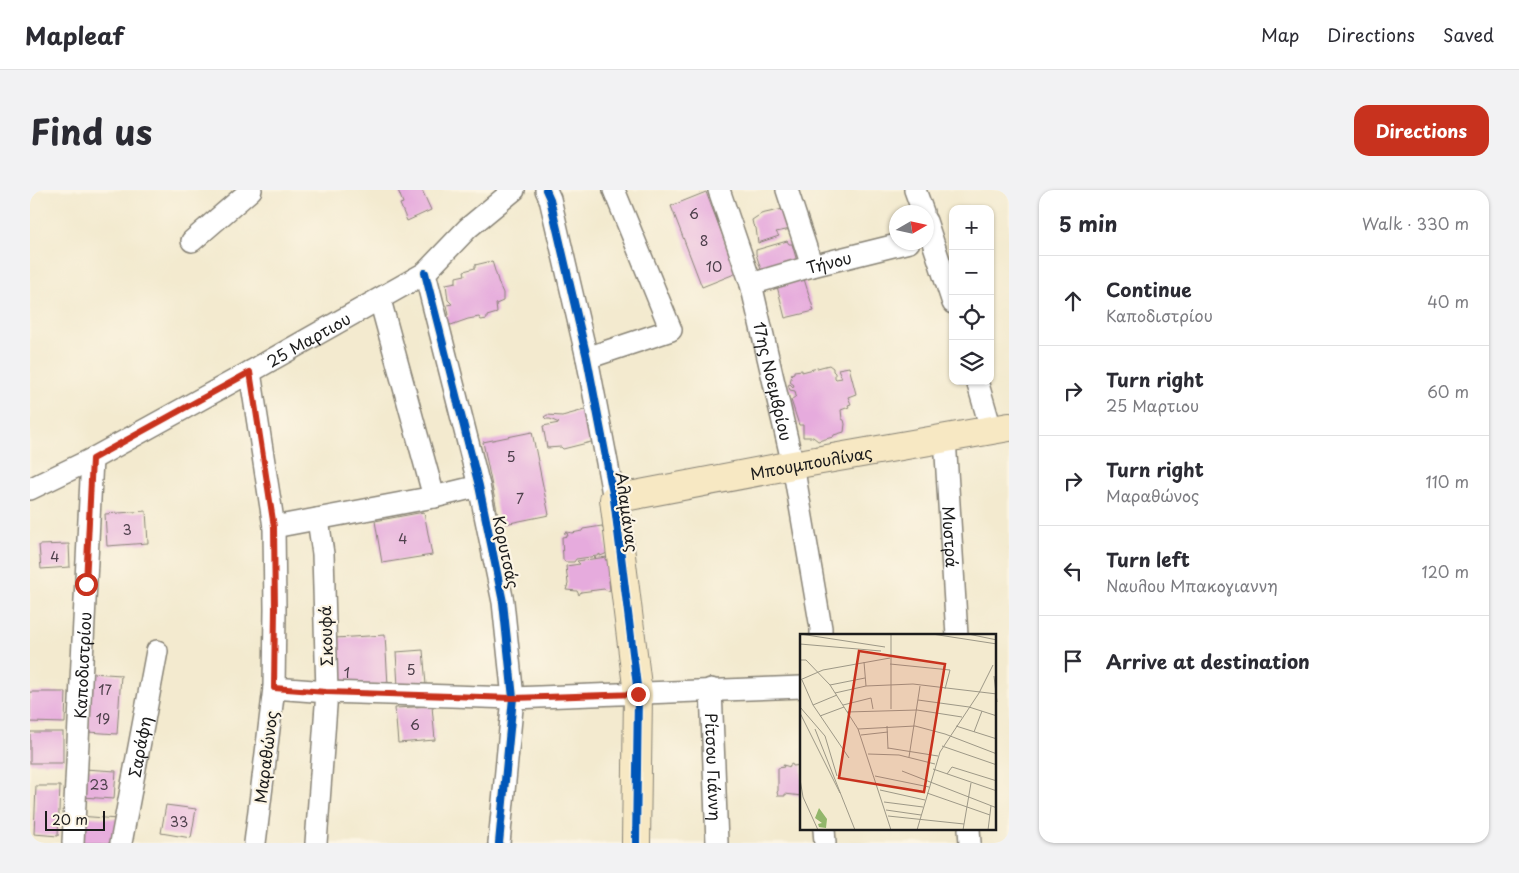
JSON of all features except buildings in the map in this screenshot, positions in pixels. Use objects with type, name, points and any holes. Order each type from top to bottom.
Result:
[{"type":"street","points":[[192,241],[251,190]]},
{"type":"street","name":"25 Μαρτιου","points":[[30,489],[92,459],[380,300],[425,273],[468,228],[514,190]]},
{"type":"street","name":"Αλαμάνας","points":[[546,190],[568,270],[588,358],[614,499],[638,694],[636,843]]},
{"type":"street","points":[[588,358],[671,330],[614,190]]},
{"type":"street","name":"17ης Νοεμβρίου","points":[[719,190],[751,284],[793,464],[821,634]]},
{"type":"street","points":[[786,190],[812,266]]},
{"type":"street","points":[[915,190],[921,205]]},
{"type":"street","name":"Τήνου","points":[[751,284],[812,266],[889,247]]},
{"type":"street","points":[[934,249],[950,295]]},
{"type":"street","name":"Κορυτσάς","points":[[425,273],[479,486],[503,602],[513,698],[499,843]]},
{"type":"street","points":[[380,300],[434,497]]},
{"type":"street","name":"Μαραθώνος","points":[[250,372],[274,527],[275,609],[274,688],[255,843]]},
{"type":"street","points":[[979,385],[1000,428]]},
{"type":"street","name":"Μπουμπουλίνας","points":[[614,499],[793,464],[1000,428]]},
{"type":"street","name":"Μυστρά","points":[[945,438],[957,634]]},
{"type":"street","name":"Καποδιστρίου","points":[[73,843],[92,459]]},
{"type":"street","points":[[274,527],[434,497],[479,486]]},
{"type":"street","name":"Σκουφά","points":[[316,843],[326,692],[323,554],[318,520]]},
{"type":"street","name":"Σαράφη","points":[[121,843],[157,652]]},
{"type":"street","points":[[274,688],[326,692],[513,698],[800,687]]},
{"type":"street","name":"Ρίτσου Γιάννη","points":[[711,690],[717,843]]},
{"type":"street","points":[[824,830],[825,843]]},
{"type":"street","points":[[969,830],[970,843]]},
{"type":"cycle path","points":[[546,190],[550,199],[587,358],[614,499],[638,694],[636,843]]},
{"type":"cycle path","points":[[425,273],[479,486],[503,602],[513,698],[499,843]]},
{"type":"route","points":[[86,584],[92,459],[250,372],[274,527],[274,688],[326,692],[513,698],[638,694]]}]
